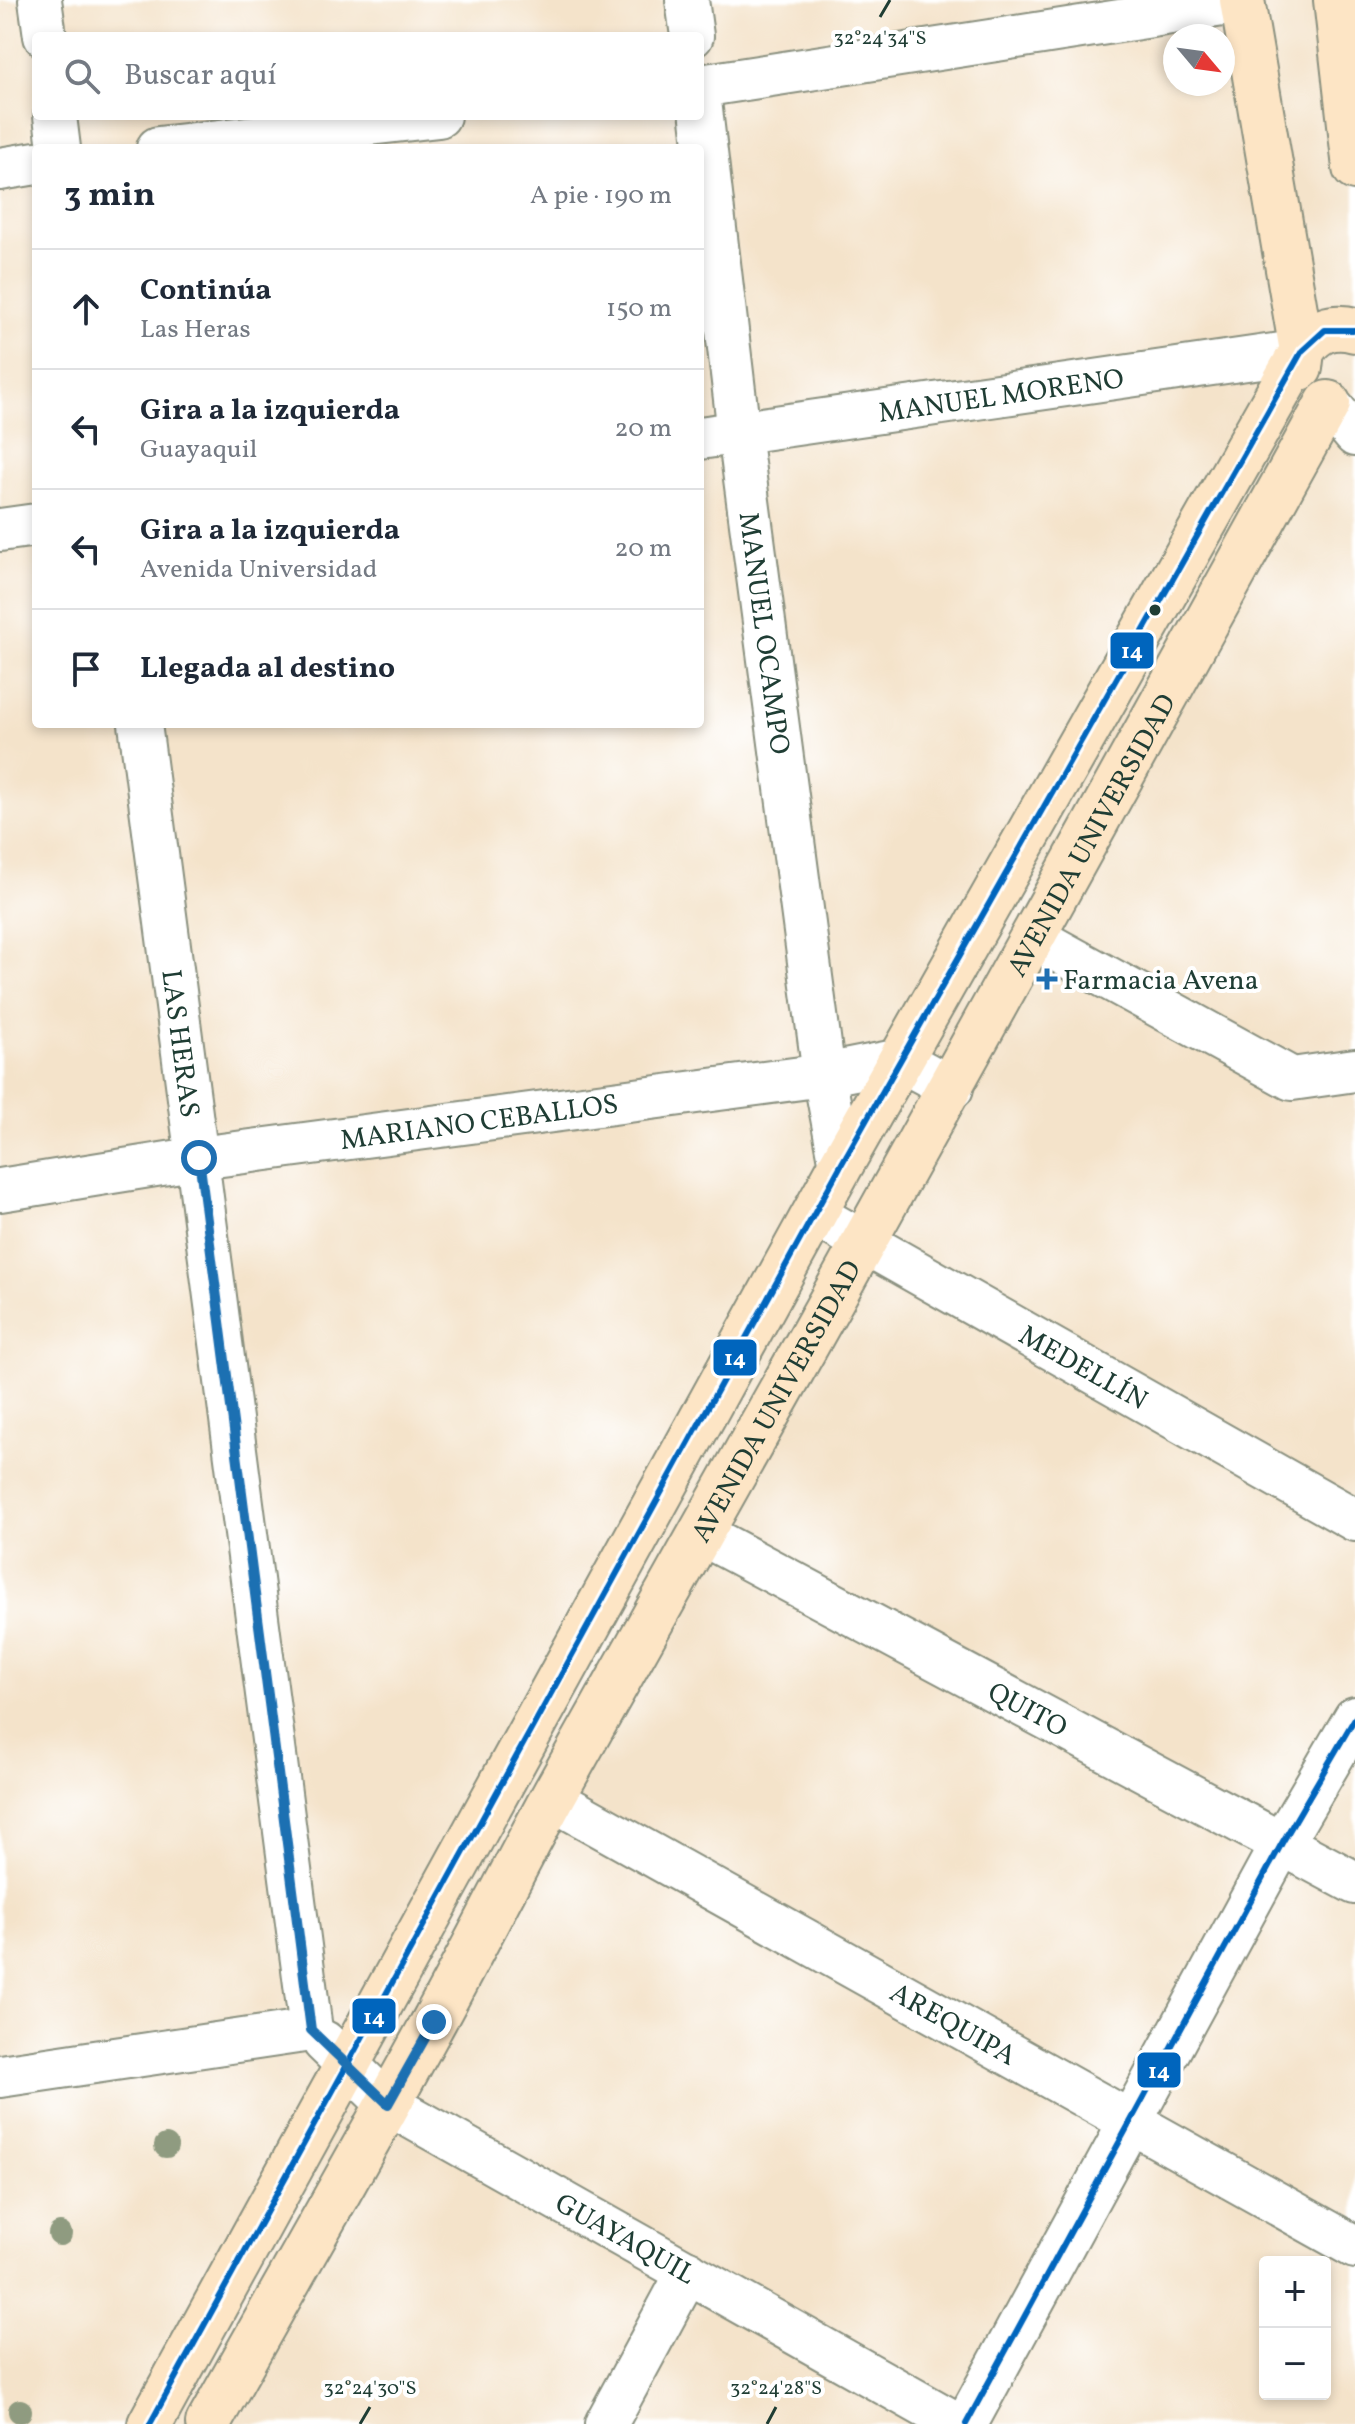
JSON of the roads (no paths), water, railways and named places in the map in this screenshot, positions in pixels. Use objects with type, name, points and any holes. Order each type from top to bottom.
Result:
[{"type":"main road","points":[[1336,0],[1355,168]]},
{"type":"main road","points":[[1242,1],[1302,351],[1303,383],[1309,392],[1346,413]]},
{"type":"main road","points":[[1302,351],[1309,340],[1330,327],[1355,330]]},
{"type":"main road","name":"AVENIDA UNIVERSIDAD","points":[[150,2424],[841,1165],[1302,351]]},
{"type":"main road","name":"AVENIDA UNIVERSIDAD","points":[[208,2424],[388,2104],[552,1799],[702,1534],[862,1241],[1035,938],[1346,413]]},
{"type":"street","points":[[40,0],[44,32]]},
{"type":"street","points":[[687,0],[691,32]]},
{"type":"street","points":[[704,85],[1242,1]]},
{"type":"street","points":[[56,120],[58,144]]},
{"type":"street","points":[[193,144],[404,120]]},
{"type":"street","name":"MANUEL OCAMPO","points":[[701,120],[703,144]]},
{"type":"street","points":[[0,169],[32,164]]},
{"type":"street","name":"MANUEL OCAMPO","points":[[704,168],[720,436],[841,1165]]},
{"type":"street","name":"MANUEL MORENO","points":[[720,436],[1302,351]]},
{"type":"street","points":[[0,530],[32,526]]},
{"type":"street","name":"LAS HERAS","points":[[141,728],[311,2030]]},
{"type":"street","points":[[1035,938],[1292,1079],[1355,1070]]},
{"type":"street","points":[[900,1060],[952,1088]]},
{"type":"street","name":"MARIANO CEBALLOS","points":[[0,1190],[199,1158],[824,1075],[900,1060]]},
{"type":"street","name":"MEDELLÍN","points":[[814,1214],[1355,1520]]},
{"type":"street","name":"QUITO","points":[[702,1534],[1355,1883]]},
{"type":"street","points":[[966,2424],[1132,2124],[1282,1843],[1355,1718]]},
{"type":"street","name":"AREQUIPA","points":[[552,1799],[1355,2247]]},
{"type":"street","points":[[0,2076],[311,2030]]},
{"type":"street","name":"GUAYAQUIL","points":[[311,2030],[388,2104],[957,2424]]},
{"type":"street","points":[[606,2424],[688,2272]]},
{"type":"place","name":"Farmacia Avena","points":[[1047,979]]}]
